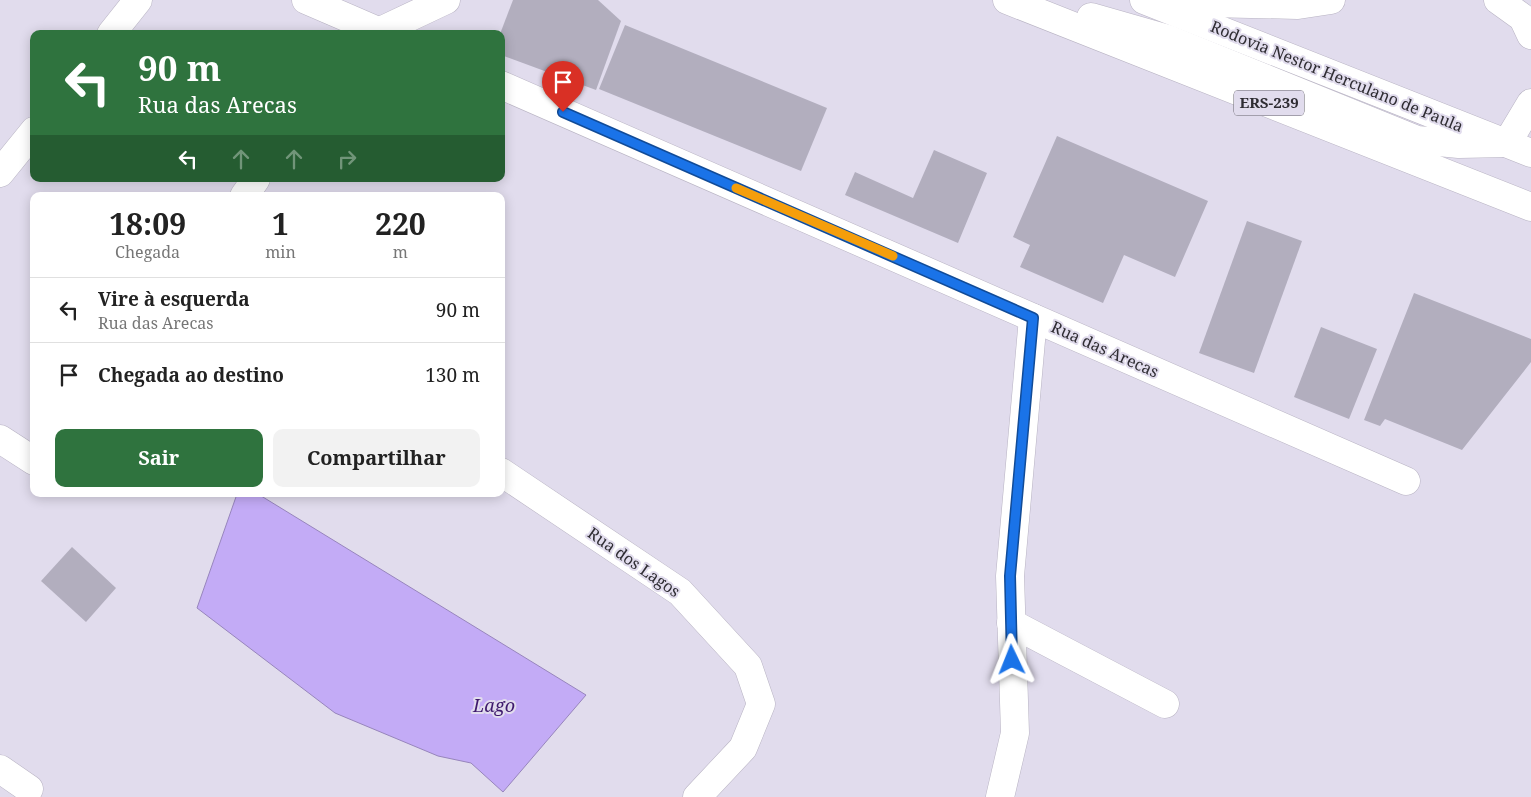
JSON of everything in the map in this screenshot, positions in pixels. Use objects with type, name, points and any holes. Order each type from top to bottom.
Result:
[{"type":"main road","points":[[114,30],[138,0]]},
{"type":"main road","points":[[306,0],[372,30]]},
{"type":"main road","points":[[385,30],[446,0]]},
{"type":"main road","name":"ERS-239","points":[[1007,0],[1531,207]]},
{"type":"main road","points":[[1033,0],[1168,39],[1417,140],[1519,148],[1531,103]]},
{"type":"main road","points":[[1146,1],[1298,5],[1331,0]]},
{"type":"main road","points":[[1498,0],[1523,18],[1531,35]]},
{"type":"main road","name":"Rodovia Nestor Herculano de Paula","points":[[1146,1],[1519,148]]},
{"type":"main road","name":"Rua das Arecas","points":[[505,87],[1406,481]]},
{"type":"main road","points":[[0,173],[30,136]]},
{"type":"main road","points":[[1000,797],[1015,733],[1010,576],[1033,318]]},
{"type":"main road","points":[[0,440],[30,459]]},
{"type":"main road","name":"Rua dos Lagos","points":[[505,475],[680,592],[748,666],[761,704],[743,748],[697,797]]},
{"type":"main road","points":[[1011,623],[1164,704]]},
{"type":"main road","points":[[1,772],[29,789]]},
{"type":"water","name":"Lago","points":[[236,497],[263,497],[586,695],[503,792],[471,763],[438,756],[335,713],[197,608]]},
{"type":"building","points":[[513,0],[598,0],[621,21],[596,90],[505,56],[505,30],[502,30]]},
{"type":"building","points":[[625,25],[827,108],[801,171],[599,89]]},
{"type":"building","points":[[1057,136],[1208,201],[1175,277],[1124,255],[1103,303],[1020,267],[1030,245],[1013,237]]},
{"type":"building","points":[[934,150],[987,173],[958,243],[845,195],[855,172],[913,198]]},
{"type":"building","points":[[1247,221],[1302,241],[1254,373],[1199,353]]},
{"type":"building","points":[[1414,293],[1531,339],[1531,362],[1462,450],[1385,419],[1380,426],[1364,420]]},
{"type":"building","points":[[1321,327],[1377,349],[1349,419],[1294,397]]},
{"type":"building","points":[[72,547],[116,588],[86,622],[41,581]]},
{"type":"slow traffic","points":[[736,188],[893,256]]},
{"type":"route","points":[[563,112],[1033,318],[1010,576],[1012,660]]}]
